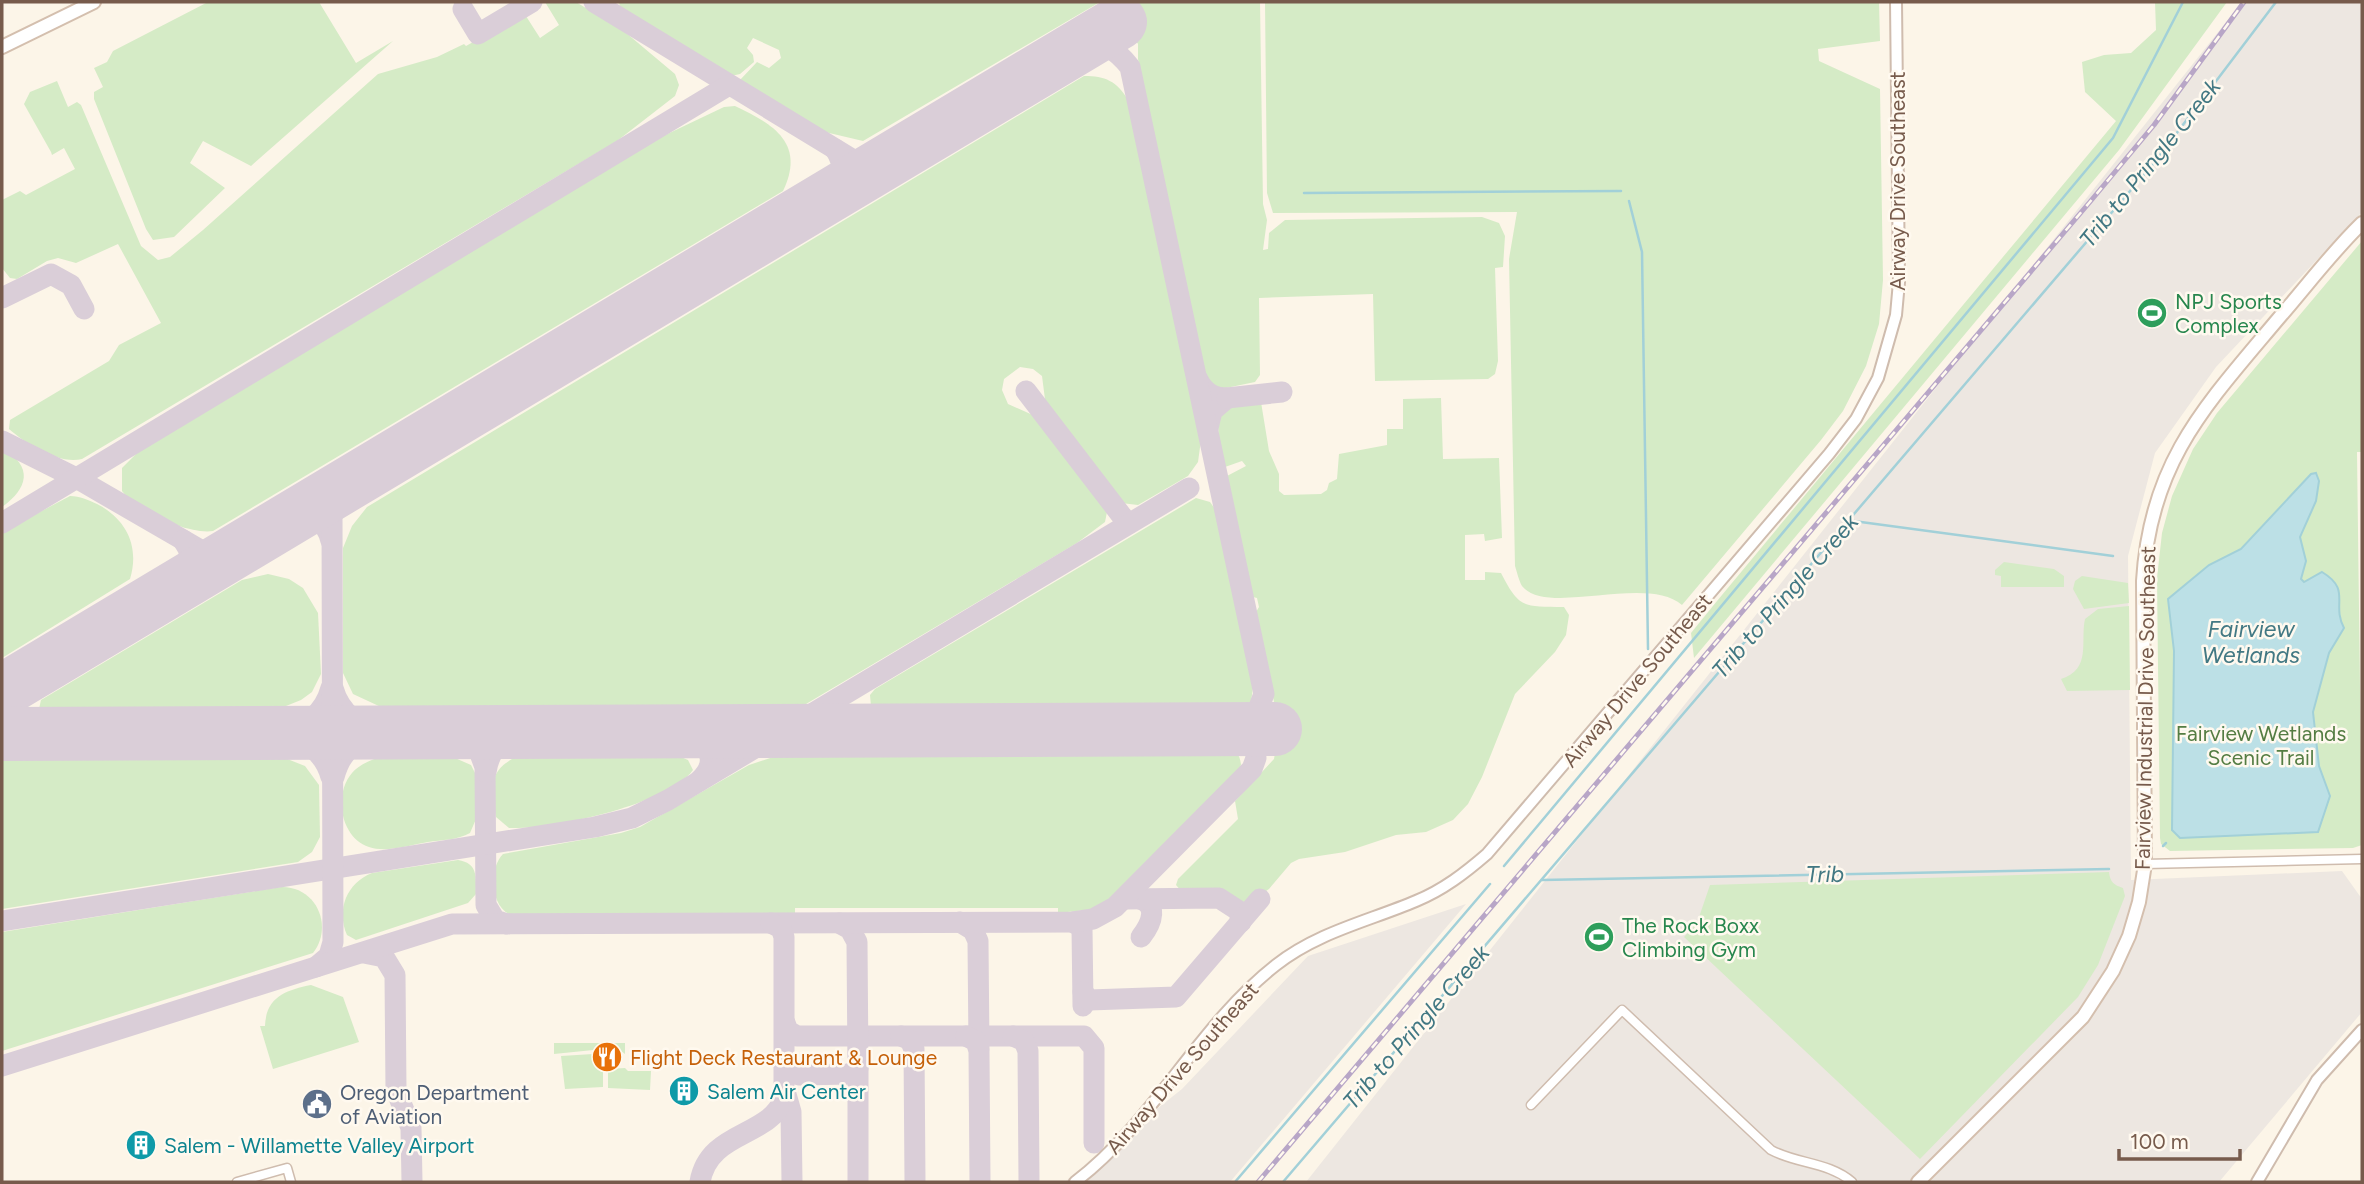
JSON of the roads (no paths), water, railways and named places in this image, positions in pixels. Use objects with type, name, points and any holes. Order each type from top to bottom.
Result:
[{"type":"main road","points":[[2,47],[94,2]]},
{"type":"main road","name":"Fairview Industrial Drive Southeast","points":[[1917,1182],[2073,1028],[2113,971],[2129,936],[2139,902],[2145,864],[2143,581],[2145,548],[2157,497],[2179,445],[2205,405],[2362,223]]},
{"type":"street","name":"Airway Drive Southeast","points":[[1074,1182],[1110,1152],[1233,1006],[1279,962],[1321,938],[1433,893],[1487,855],[1856,419],[1886,359],[1898,299],[1896,2]]},
{"type":"street","points":[[2145,864],[2362,859]]},
{"type":"street","points":[[1531,1105],[1622,1010],[1771,1150],[1790,1159],[1830,1168],[1852,1182]]},
{"type":"street","points":[[2257,1182],[2317,1080],[2362,1030]]},
{"type":"street","points":[[237,1182],[287,1168],[291,1182]]},
{"type":"water","name":"Fairview Wetlands","points":[[2316,473],[2319,481],[2316,501],[2300,537],[2306,561],[2301,579],[2304,582],[2322,572],[2331,579],[2339,591],[2339,612],[2344,628],[2329,653],[2313,712],[2319,766],[2330,796],[2318,832],[2180,838],[2172,830],[2174,651],[2168,599],[2209,565],[2241,549],[2311,474]]},
{"type":"waterway","points":[[1504,866],[2113,138],[2183,2]]},
{"type":"waterway","name":"Trib to Pringle Creek","points":[[1283,1182],[2154,163],[2276,2]]},
{"type":"waterway","points":[[1304,193],[1621,191]]},
{"type":"waterway","points":[[1629,201],[1642,252],[1648,649]]},
{"type":"waterway","name":"Trib","points":[[1846,520],[2113,556]]},
{"type":"waterway","name":"Trib","points":[[2163,846],[2166,843]]},
{"type":"waterway","name":"Trib","points":[[1542,880],[2109,869]]},
{"type":"waterway","name":"Trib to Pringle Creek","points":[[1235,1182],[1490,884]]},
{"type":"railway","points":[[1258,1182],[2089,203],[2154,125],[2244,2]]},
{"type":"place","name":"NPJ Sports Complex","points":[[2152,313]]},
{"type":"place","name":"The Rock Boxx Climbing Gym","points":[[1599,937]]},
{"type":"place","name":"Flight Deck Restaurant & Lounge","points":[[607,1057]]},
{"type":"place","name":"Salem Air Center","points":[[684,1091]]},
{"type":"place","name":"Oregon Department of Aviation","points":[[317,1104]]},
{"type":"place","name":"Salem - Willamette Valley Airport","points":[[141,1145]]},
{"type":"park label","name":"Fairview Wetlands Scenic Trail","points":[[2261,745]]}]
